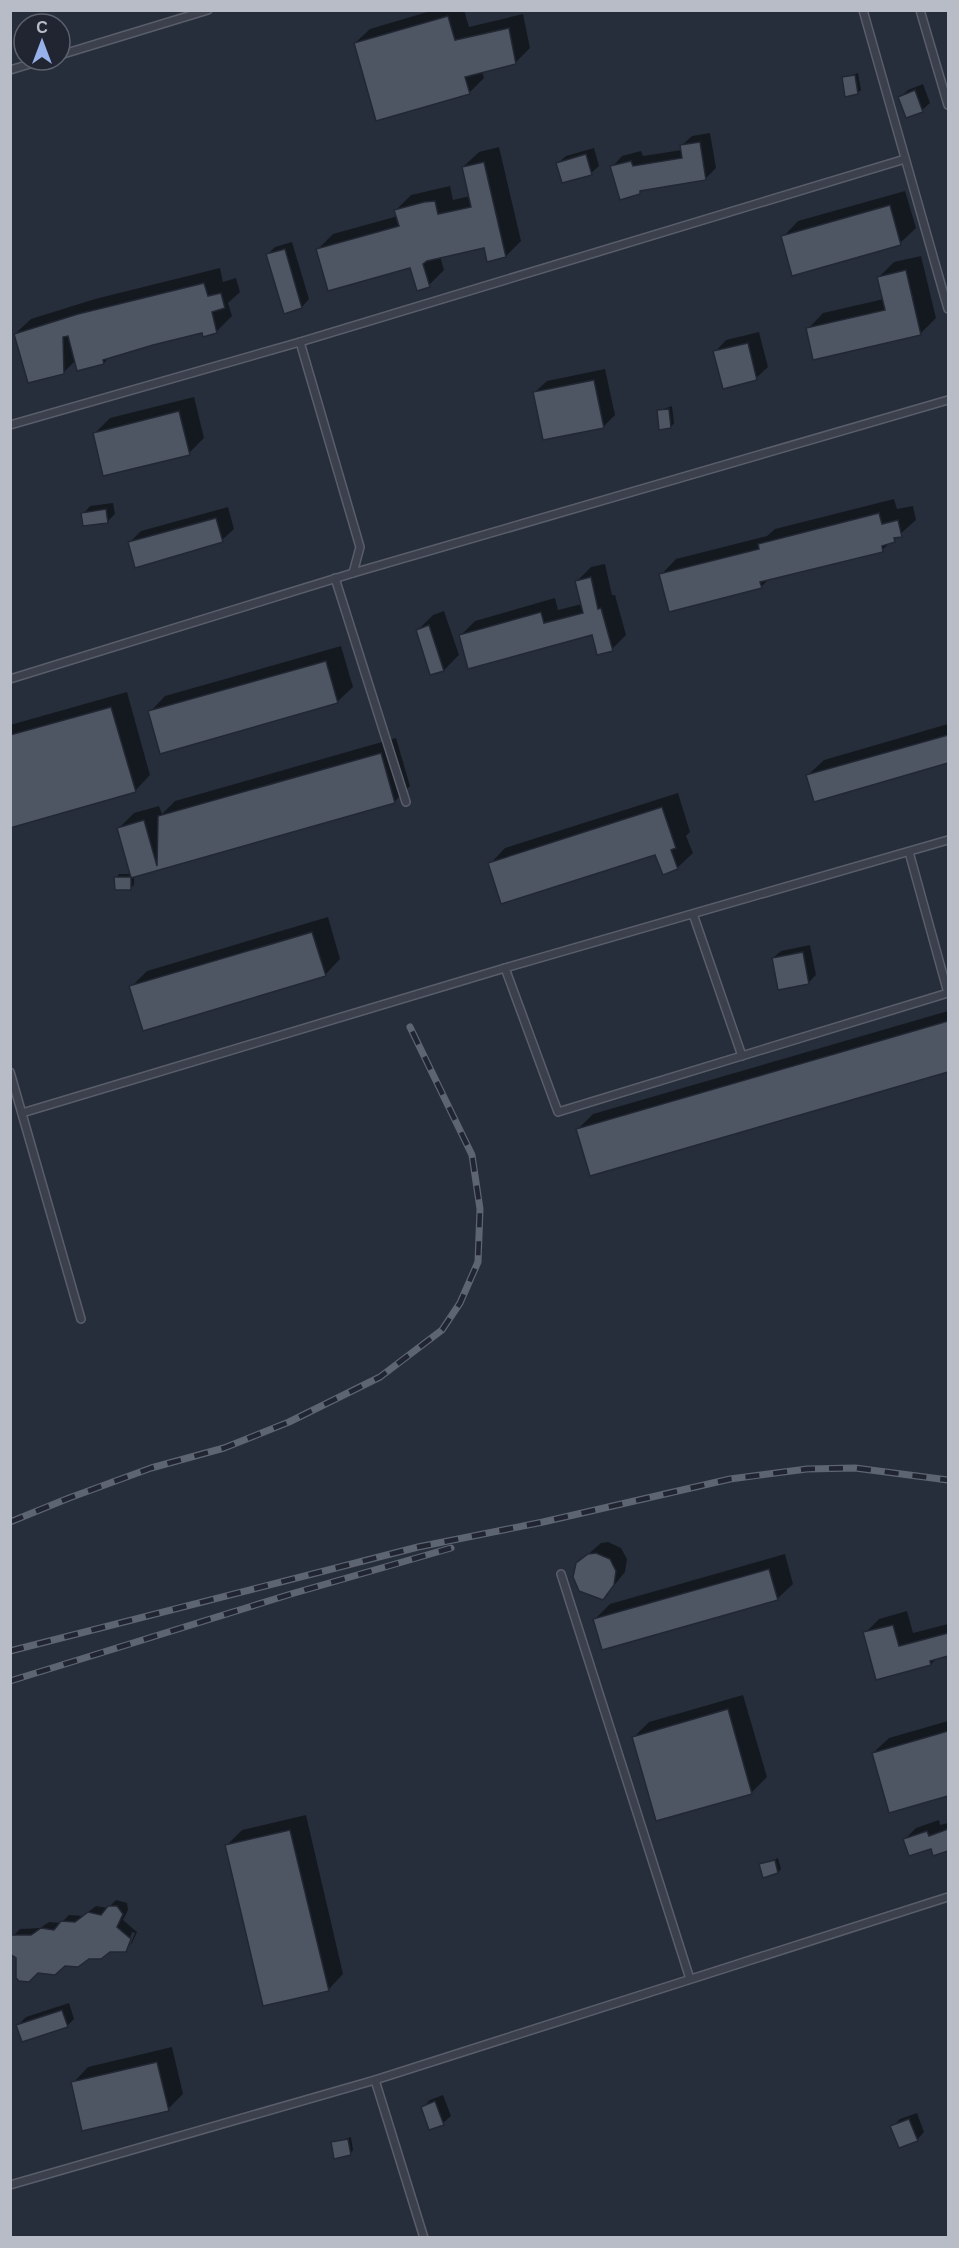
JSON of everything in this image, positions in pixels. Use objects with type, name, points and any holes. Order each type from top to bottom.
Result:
[{"type":"lane","points":[[72,51],[208,10]]},
{"type":"lane","points":[[862,10],[948,309]]},
{"type":"lane","points":[[920,10],[948,105]]},
{"type":"lane","points":[[10,424],[300,342],[905,159]]},
{"type":"lane","points":[[300,342],[360,547],[353,573]]},
{"type":"lane","points":[[10,679],[335,578],[948,400]]},
{"type":"lane","points":[[335,578],[406,802]]},
{"type":"lane","points":[[22,1113],[505,968],[948,840]]},
{"type":"lane","points":[[505,968],[558,1112],[948,993],[909,852]]},
{"type":"lane","points":[[693,914],[742,1056]]},
{"type":"lane","points":[[10,1072],[81,1319]]},
{"type":"lane","points":[[561,1574],[690,1979]]},
{"type":"lane","points":[[10,2185],[375,2080],[948,1897]]},
{"type":"lane","points":[[375,2080],[424,2238]]},
{"type":"building","points":[[448,16],[455,40],[509,28],[516,64],[465,77],[470,94],[376,121],[354,43]]},
{"type":"building","points":[[855,75],[858,94],[845,97],[842,77]]},
{"type":"building","points":[[915,90],[923,112],[906,118],[898,97]]},
{"type":"building","points":[[700,142],[706,180],[640,191],[640,194],[620,200],[610,166],[631,161],[633,166],[682,158],[680,145]]},
{"type":"building","points":[[586,154],[592,175],[562,183],[556,163]]},
{"type":"building","points":[[484,162],[506,257],[487,262],[484,248],[427,261],[423,264],[430,287],[417,291],[410,268],[328,291],[316,249],[399,226],[394,210],[435,201],[438,214],[471,207],[462,167]]},
{"type":"building","points":[[890,205],[901,245],[792,276],[781,236]]},
{"type":"building","points":[[285,249],[302,308],[284,314],[266,254]]},
{"type":"building","points":[[906,270],[921,335],[813,360],[806,328],[885,310],[877,277]]},
{"type":"building","points":[[204,283],[208,296],[221,293],[225,308],[212,312],[217,333],[203,337],[202,333],[153,345],[103,360],[104,364],[77,371],[68,336],[63,337],[64,374],[28,383],[14,334],[78,314]]},
{"type":"building","points":[[748,343],[757,380],[723,389],[713,351]]},
{"type":"building","points":[[594,380],[604,428],[543,440],[533,392]]},
{"type":"building","points":[[669,409],[671,428],[659,430],[657,410]]},
{"type":"building","points":[[179,411],[190,455],[103,476],[93,433]]},
{"type":"building","points":[[106,509],[108,523],[83,526],[81,513]]},
{"type":"building","points":[[879,513],[882,524],[898,520],[902,537],[894,538],[895,542],[882,546],[883,552],[760,582],[762,588],[669,612],[659,574],[759,549],[758,544]]},
{"type":"building","points":[[216,518],[223,542],[135,568],[128,542]]},
{"type":"building","points":[[591,577],[598,609],[601,608],[613,651],[597,655],[592,635],[468,669],[459,635],[541,612],[544,623],[583,613],[575,581]]},
{"type":"building","points":[[429,625],[444,671],[430,675],[416,630]]},
{"type":"building","points":[[326,661],[338,703],[160,754],[148,711]]},
{"type":"building","points":[[111,707],[136,792],[10,828],[10,735]]},
{"type":"building","points":[[948,735],[948,763],[814,802],[806,775]]},
{"type":"building","points":[[381,753],[395,803],[131,878],[117,828],[144,820],[157,866],[158,816]]},
{"type":"building","points":[[662,807],[676,848],[671,850],[678,869],[663,875],[655,855],[501,904],[488,863]]},
{"type":"building","points":[[114,877],[131,877],[131,890],[115,890]]},
{"type":"building","points":[[312,932],[326,976],[143,1031],[129,986]]},
{"type":"building","points":[[803,952],[809,984],[778,990],[772,958]]},
{"type":"building","points":[[948,1021],[948,1072],[590,1176],[576,1129]]},
{"type":"building","points":[[596,1553],[610,1559],[616,1571],[614,1585],[603,1600],[579,1591],[573,1577],[576,1563],[588,1554]]},
{"type":"building","points":[[769,1569],[778,1600],[602,1650],[593,1619]]},
{"type":"building","points":[[893,1625],[899,1646],[948,1633],[948,1656],[930,1661],[931,1665],[876,1680],[863,1632]]},
{"type":"building","points":[[728,1709],[752,1794],[656,1821],[632,1737]]},
{"type":"building","points":[[948,1731],[948,1796],[889,1813],[872,1753]]},
{"type":"building","points":[[948,1829],[948,1851],[933,1856],[931,1849],[909,1856],[903,1839],[927,1831],[929,1836]]},
{"type":"building","points":[[290,1830],[329,1991],[263,2006],[225,1845]]},
{"type":"building","points":[[775,1860],[778,1873],[763,1878],[759,1864]]},
{"type":"building","points":[[108,1906],[117,1906],[123,1914],[117,1927],[131,1939],[126,1952],[110,1952],[101,1959],[89,1959],[78,1967],[65,1966],[55,1975],[38,1973],[29,1982],[19,1981],[16,1978],[16,1958],[10,1954],[10,1935],[31,1935],[41,1928],[54,1930],[61,1921],[75,1922],[88,1912],[101,1915]]},
{"type":"building","points":[[62,2010],[68,2027],[22,2042],[16,2025]]},
{"type":"building","points":[[157,2062],[169,2111],[82,2131],[71,2082]]},
{"type":"building","points":[[435,2101],[444,2125],[429,2130],[421,2107]]},
{"type":"building","points":[[909,2119],[918,2141],[899,2148],[890,2126]]},
{"type":"building","points":[[348,2139],[351,2155],[334,2159],[331,2142]]},
{"type":"railway","points":[[10,1522],[151,1468],[224,1448],[289,1422],[380,1377],[442,1330],[460,1303],[478,1262],[480,1209],[472,1155],[410,1027]]},
{"type":"railway","points":[[10,1651],[418,1547],[543,1522],[730,1479],[807,1469],[855,1468],[948,1480]]},
{"type":"railway","points":[[10,1681],[291,1594],[451,1548]]}]
